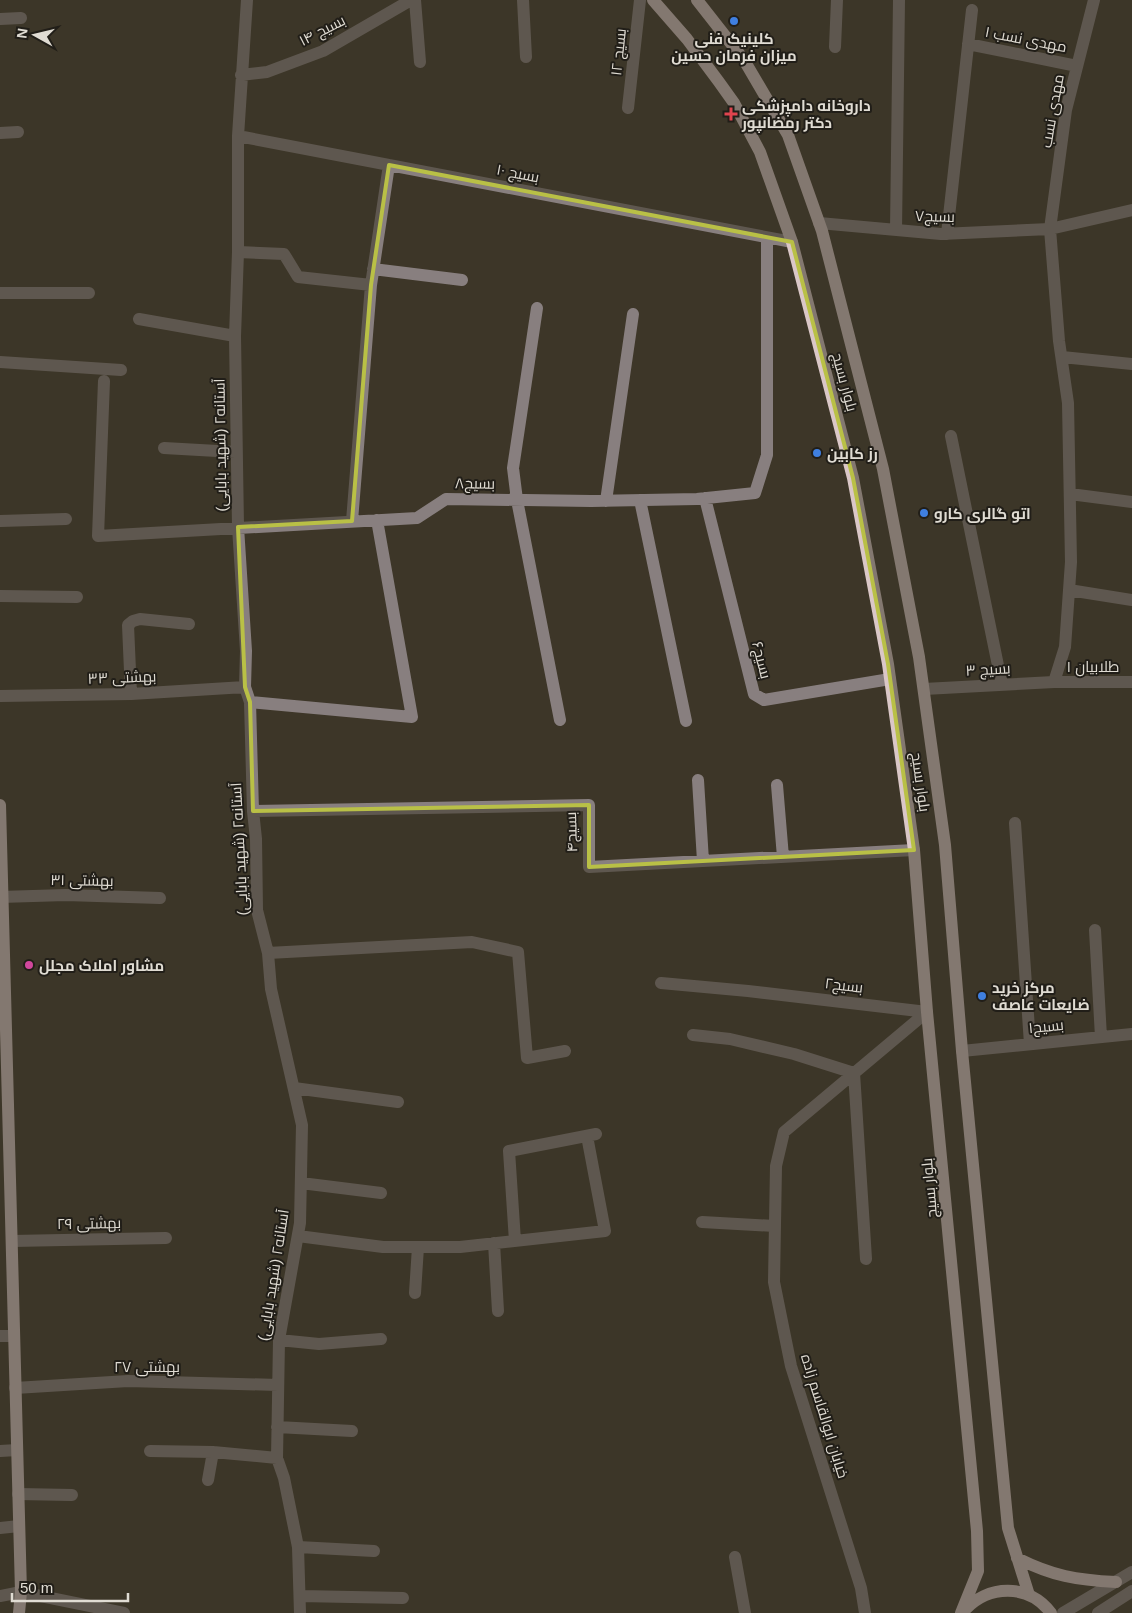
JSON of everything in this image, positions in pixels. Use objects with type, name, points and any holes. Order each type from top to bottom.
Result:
[{"type":"main road","name":"بلوار بسیج","points":[[653,0],[687,39],[734,103],[760,152],[792,242],[853,478],[890,678],[914,850],[977,1531],[978,1571],[961,1613]]},
{"type":"main road","name":"بلوار بسیج","points":[[697,0],[744,60],[788,135],[819,223],[883,469],[919,657],[945,845],[962,1051],[1008,1528],[1029,1594]]},
{"type":"main road","points":[[0,805],[4,1130],[12,1241],[21,1592],[19,1613]]},
{"type":"main road","points":[[1017,1558],[1060,1576],[1116,1582]]},
{"type":"main road","points":[[961,1613],[970,1603],[983,1595],[998,1591],[1014,1590],[1029,1594],[1044,1604],[1051,1613]]},
{"type":"street","name":"آستانه۲ (شهید بابایی)","points":[[247,0],[238,136],[235,452],[246,651],[245,686],[250,702],[253,810],[256,839],[256,910],[268,953],[271,989],[302,1125],[298,1236],[278,1340],[277,1427],[277,1458],[284,1478],[298,1547],[300,1613]]},
{"type":"street","name":"بسیج ۱۴","points":[[241,75],[267,72],[323,51],[411,0]]},
{"type":"street","points":[[415,0],[420,62]]},
{"type":"street","points":[[523,0],[526,56]]},
{"type":"street","name":"بسیج ۱۲","points":[[628,108],[640,0]]},
{"type":"street","points":[[835,47],[837,0]]},
{"type":"street","points":[[896,230],[899,0]]},
{"type":"street","name":"مهدی نسب","points":[[1054,682],[1064,648],[1071,562],[1068,403],[1050,229],[1066,110],[1094,0]]},
{"type":"street","points":[[947,234],[972,10]]},
{"type":"street","points":[[0,19],[20,18]]},
{"type":"street","name":"مهدی نسب ۱","points":[[968,44],[1077,66]]},
{"type":"street","points":[[0,133],[18,132]]},
{"type":"street","name":"بسیج ۱۰","points":[[238,136],[792,242]]},
{"type":"street","points":[[352,521],[371,285],[389,165]]},
{"type":"street","name":"بسیج۷","points":[[819,223],[947,234],[1050,229],[1132,210]]},
{"type":"street","name":"بسیج۸","points":[[104,381],[98,536],[417,518],[446,499],[606,501],[705,498],[755,493],[767,456],[767,238]]},
{"type":"street","points":[[238,252],[284,254],[298,277],[371,285]]},
{"type":"street","points":[[373,269],[462,280]]},
{"type":"street","points":[[0,293],[89,293]]},
{"type":"street","points":[[537,308],[514,468],[517,500],[560,720]]},
{"type":"street","points":[[606,501],[633,314]]},
{"type":"street","points":[[139,319],[235,336]]},
{"type":"street","points":[[1062,357],[1132,364]]},
{"type":"street","points":[[0,362],[121,370]]},
{"type":"street","points":[[951,436],[1002,685]]},
{"type":"street","points":[[164,448],[235,452]]},
{"type":"street","points":[[1070,494],[1132,502]]},
{"type":"street","name":"بسیج۶","points":[[705,498],[754,694],[764,700],[890,678]]},
{"type":"street","points":[[640,500],[686,721]]},
{"type":"street","points":[[0,521],[66,519]]},
{"type":"street","points":[[250,702],[412,717],[377,520]]},
{"type":"street","points":[[1069,590],[1132,600]]},
{"type":"street","points":[[0,596],[77,597]]},
{"type":"street","points":[[131,694],[128,625],[140,619],[189,624]]},
{"type":"street","name":"بسیج ۳","points":[[924,689],[1054,682]]},
{"type":"street","name":"طلابیان ۱","points":[[1054,682],[1132,682]]},
{"type":"street","name":"بهشتی ۳۳","points":[[0,696],[131,694],[245,686]]},
{"type":"street","points":[[698,780],[703,861]]},
{"type":"street","points":[[776,785],[783,857]]},
{"type":"street","name":"بسیج۴","points":[[253,810],[589,805],[589,866],[914,850]]},
{"type":"street","points":[[1015,824],[1030,1044]]},
{"type":"street","name":"بهشتی ۳۱","points":[[1,897],[66,894],[160,898]]},
{"type":"street","points":[[1095,930],[1101,1037]]},
{"type":"street","points":[[268,953],[472,942],[518,952],[528,1058],[565,1051]]},
{"type":"street","name":"بسیج۲","points":[[662,983],[748,990],[928,1012]]},
{"type":"street","points":[[854,1073],[928,1012]]},
{"type":"street","name":"بسیج۱","points":[[962,1051],[1132,1034]]},
{"type":"street","points":[[693,1035],[730,1039],[794,1054],[854,1073]]},
{"type":"street","points":[[854,1073],[866,1259]]},
{"type":"street","name":"خیابان ابوالقاسم زاده","points":[[854,1073],[784,1132],[776,1166],[774,1282],[791,1366],[861,1588],[865,1613]]},
{"type":"street","points":[[294,1088],[398,1102]]},
{"type":"street","points":[[298,1236],[383,1247],[460,1247],[494,1243],[516,1241],[605,1231],[591,1135],[509,1151],[516,1241]]},
{"type":"street","points":[[301,1183],[381,1193]]},
{"type":"street","points":[[702,1222],[775,1226]]},
{"type":"street","name":"بهشتی ۲۹","points":[[12,1241],[166,1238]]},
{"type":"street","points":[[494,1243],[498,1312]]},
{"type":"street","points":[[415,1292],[418,1247]]},
{"type":"street","points":[[0,1336],[14,1336]]},
{"type":"street","points":[[278,1340],[319,1344],[382,1339]]},
{"type":"street","name":"بهشتی ۲۷","points":[[15,1388],[128,1380],[278,1385]]},
{"type":"street","points":[[277,1427],[352,1431]]},
{"type":"street","points":[[0,1451],[17,1450]]},
{"type":"street","points":[[150,1451],[213,1452],[277,1458]]},
{"type":"street","points":[[208,1480],[213,1452]]},
{"type":"street","points":[[18,1494],[72,1495]]},
{"type":"street","points":[[0,1528],[19,1526]]},
{"type":"street","points":[[298,1547],[374,1551]]},
{"type":"street","points":[[735,1557],[744,1613]]},
{"type":"street","points":[[1063,1613],[1132,1572]]},
{"type":"street","points":[[0,1596],[21,1592],[124,1613]]},
{"type":"street","points":[[1098,1613],[1132,1592]]},
{"type":"street","points":[[300,1596],[403,1598]]},
{"type":"highlighted area","points":[[389,165],[792,242],[853,478],[888,664],[914,850],[589,867],[589,805],[253,811],[250,702],[245,687],[238,527],[352,521],[371,285]]},
{"type":"place","name":"کلینیک فنی میزان فرمان حسین","points":[[734,21]]},
{"type":"place","name":"داروخانه دامپزشکی دکتر رمضانپور","points":[[731,114]]},
{"type":"place","name":"رز کابین","points":[[817,453]]},
{"type":"place","name":"اتو گالری کارو","points":[[924,513]]},
{"type":"place","name":"مشاور املاک مجلل","points":[[29,965]]},
{"type":"place","name":"مرکز خرید ضایعات عاصف","points":[[982,996]]}]
